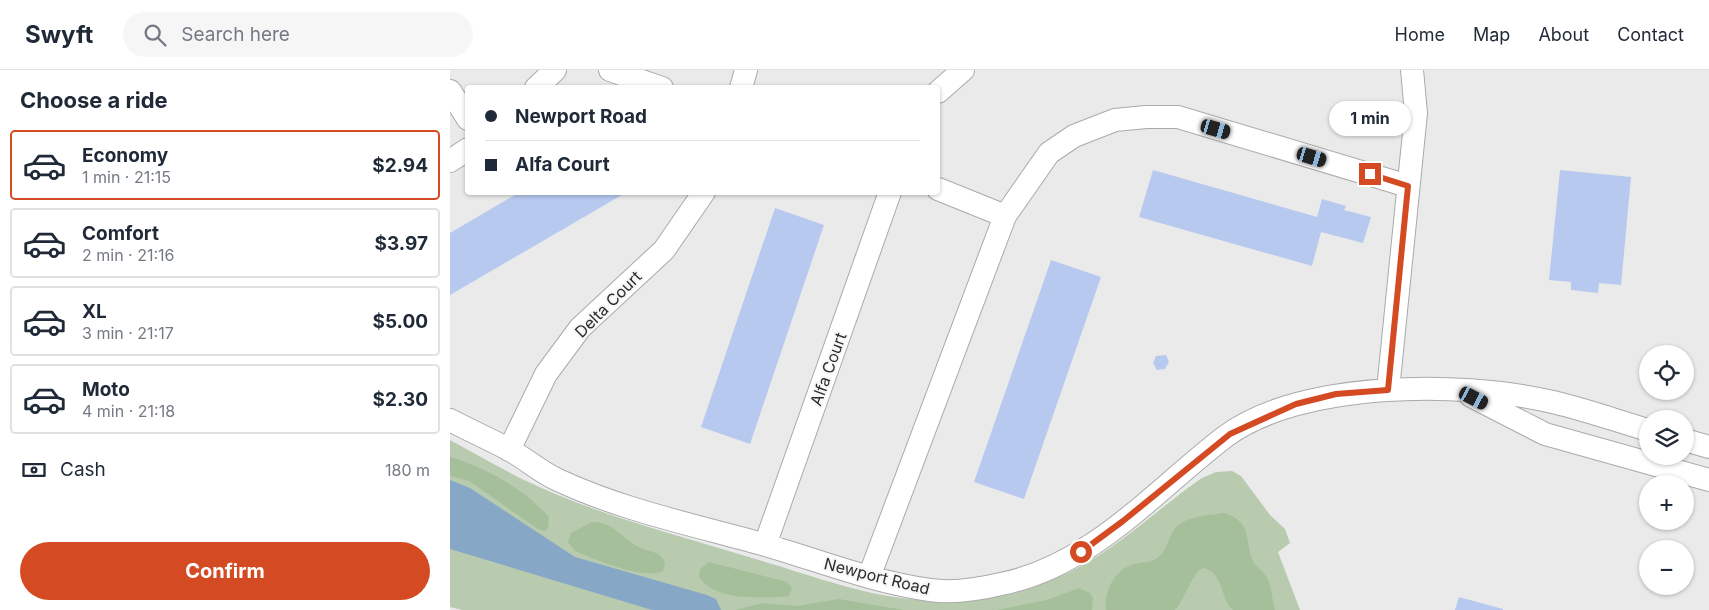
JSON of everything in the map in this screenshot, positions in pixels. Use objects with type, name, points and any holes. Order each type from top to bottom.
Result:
[{"type":"street","points":[[539,85],[555,70]]},
{"type":"street","points":[[610,70],[653,85]]},
{"type":"street","points":[[742,85],[746,70]]},
{"type":"street","points":[[940,90],[963,70]]},
{"type":"street","points":[[1388,390],[1416,113],[1412,70]]},
{"type":"street","points":[[450,91],[465,114]]},
{"type":"street","points":[[870,578],[1005,216],[1049,153],[1074,136],[1115,120],[1146,117],[1178,117],[1408,186]]},
{"type":"street","points":[[450,161],[465,151]]},
{"type":"street","points":[[940,191],[1005,216]]},
{"type":"street","name":"Delta Court","points":[[509,450],[546,374],[580,328],[664,250],[702,195]]},
{"type":"street","name":"Alfa Court","points":[[765,545],[889,195]]},
{"type":"street","name":"Newport Road","points":[[1456,389],[1545,434],[1709,480]]},
{"type":"street","name":"Newport Road","points":[[450,420],[509,450],[556,480],[618,503],[765,545],[870,578],[934,591],[1001,585],[1046,572],[1081,552],[1123,521],[1230,434],[1296,404],[1336,394],[1388,390],[1456,389],[1547,400],[1639,427]]},
{"type":"street","points":[[1694,443],[1709,447]]},
{"type":"green space","points":[[450,440],[522,479],[610,515],[861,590],[901,598],[937,601],[1000,595],[1031,587],[1068,573],[1108,549],[1202,478],[1216,472],[1232,471],[1241,476],[1270,515],[1285,529],[1290,543],[1278,552],[1300,610],[462,610],[450,607]]},
{"type":"green space","points":[[450,457],[490,473],[516,488],[549,517],[548,528],[544,531],[538,529],[469,481],[450,476]]},
{"type":"green space","points":[[1225,513],[1234,517],[1244,527],[1253,561],[1268,579],[1275,610],[1233,610],[1225,598],[1218,579],[1209,570],[1202,568],[1194,577],[1175,610],[1106,610],[1109,589],[1121,571],[1134,564],[1156,559],[1164,550],[1176,527],[1181,523],[1196,517]]},
{"type":"green space","points":[[592,522],[606,524],[633,544],[661,556],[665,563],[663,571],[644,573],[632,571],[575,551],[568,542],[571,533]]},
{"type":"green space","points":[[709,562],[787,582],[792,588],[789,596],[784,597],[738,596],[716,591],[699,577],[700,569]]},
{"type":"green space","points":[[1079,588],[1090,593],[1093,598],[1092,610],[996,610],[1047,600]]},
{"type":"green space","points":[[839,599],[904,610],[735,610],[763,603],[797,606]]},
{"type":"water","points":[[450,480],[470,488],[575,557],[707,595],[716,599],[721,610],[652,610],[450,549]]},
{"type":"building","points":[[1153,170],[1317,217],[1322,199],[1346,206],[1344,210],[1371,217],[1363,243],[1321,232],[1312,266],[1139,217]]},
{"type":"building","points":[[1560,170],[1631,177],[1621,285],[1599,283],[1598,293],[1571,290],[1571,282],[1549,280]]},
{"type":"building","points":[[515,195],[622,195],[450,295],[450,233]]},
{"type":"building","points":[[775,208],[824,225],[750,444],[701,427]]},
{"type":"building","points":[[1051,260],[1101,277],[1024,499],[974,482]]},
{"type":"building","points":[[1166,355],[1169,362],[1165,369],[1157,370],[1153,363],[1156,356]]},
{"type":"building","points":[[1459,597],[1503,609],[1503,610],[1455,610]]},
{"type":"route","points":[[1081,552],[1123,521],[1230,434],[1257,420],[1296,404],[1336,394],[1388,390],[1408,186],[1370,174]]}]
